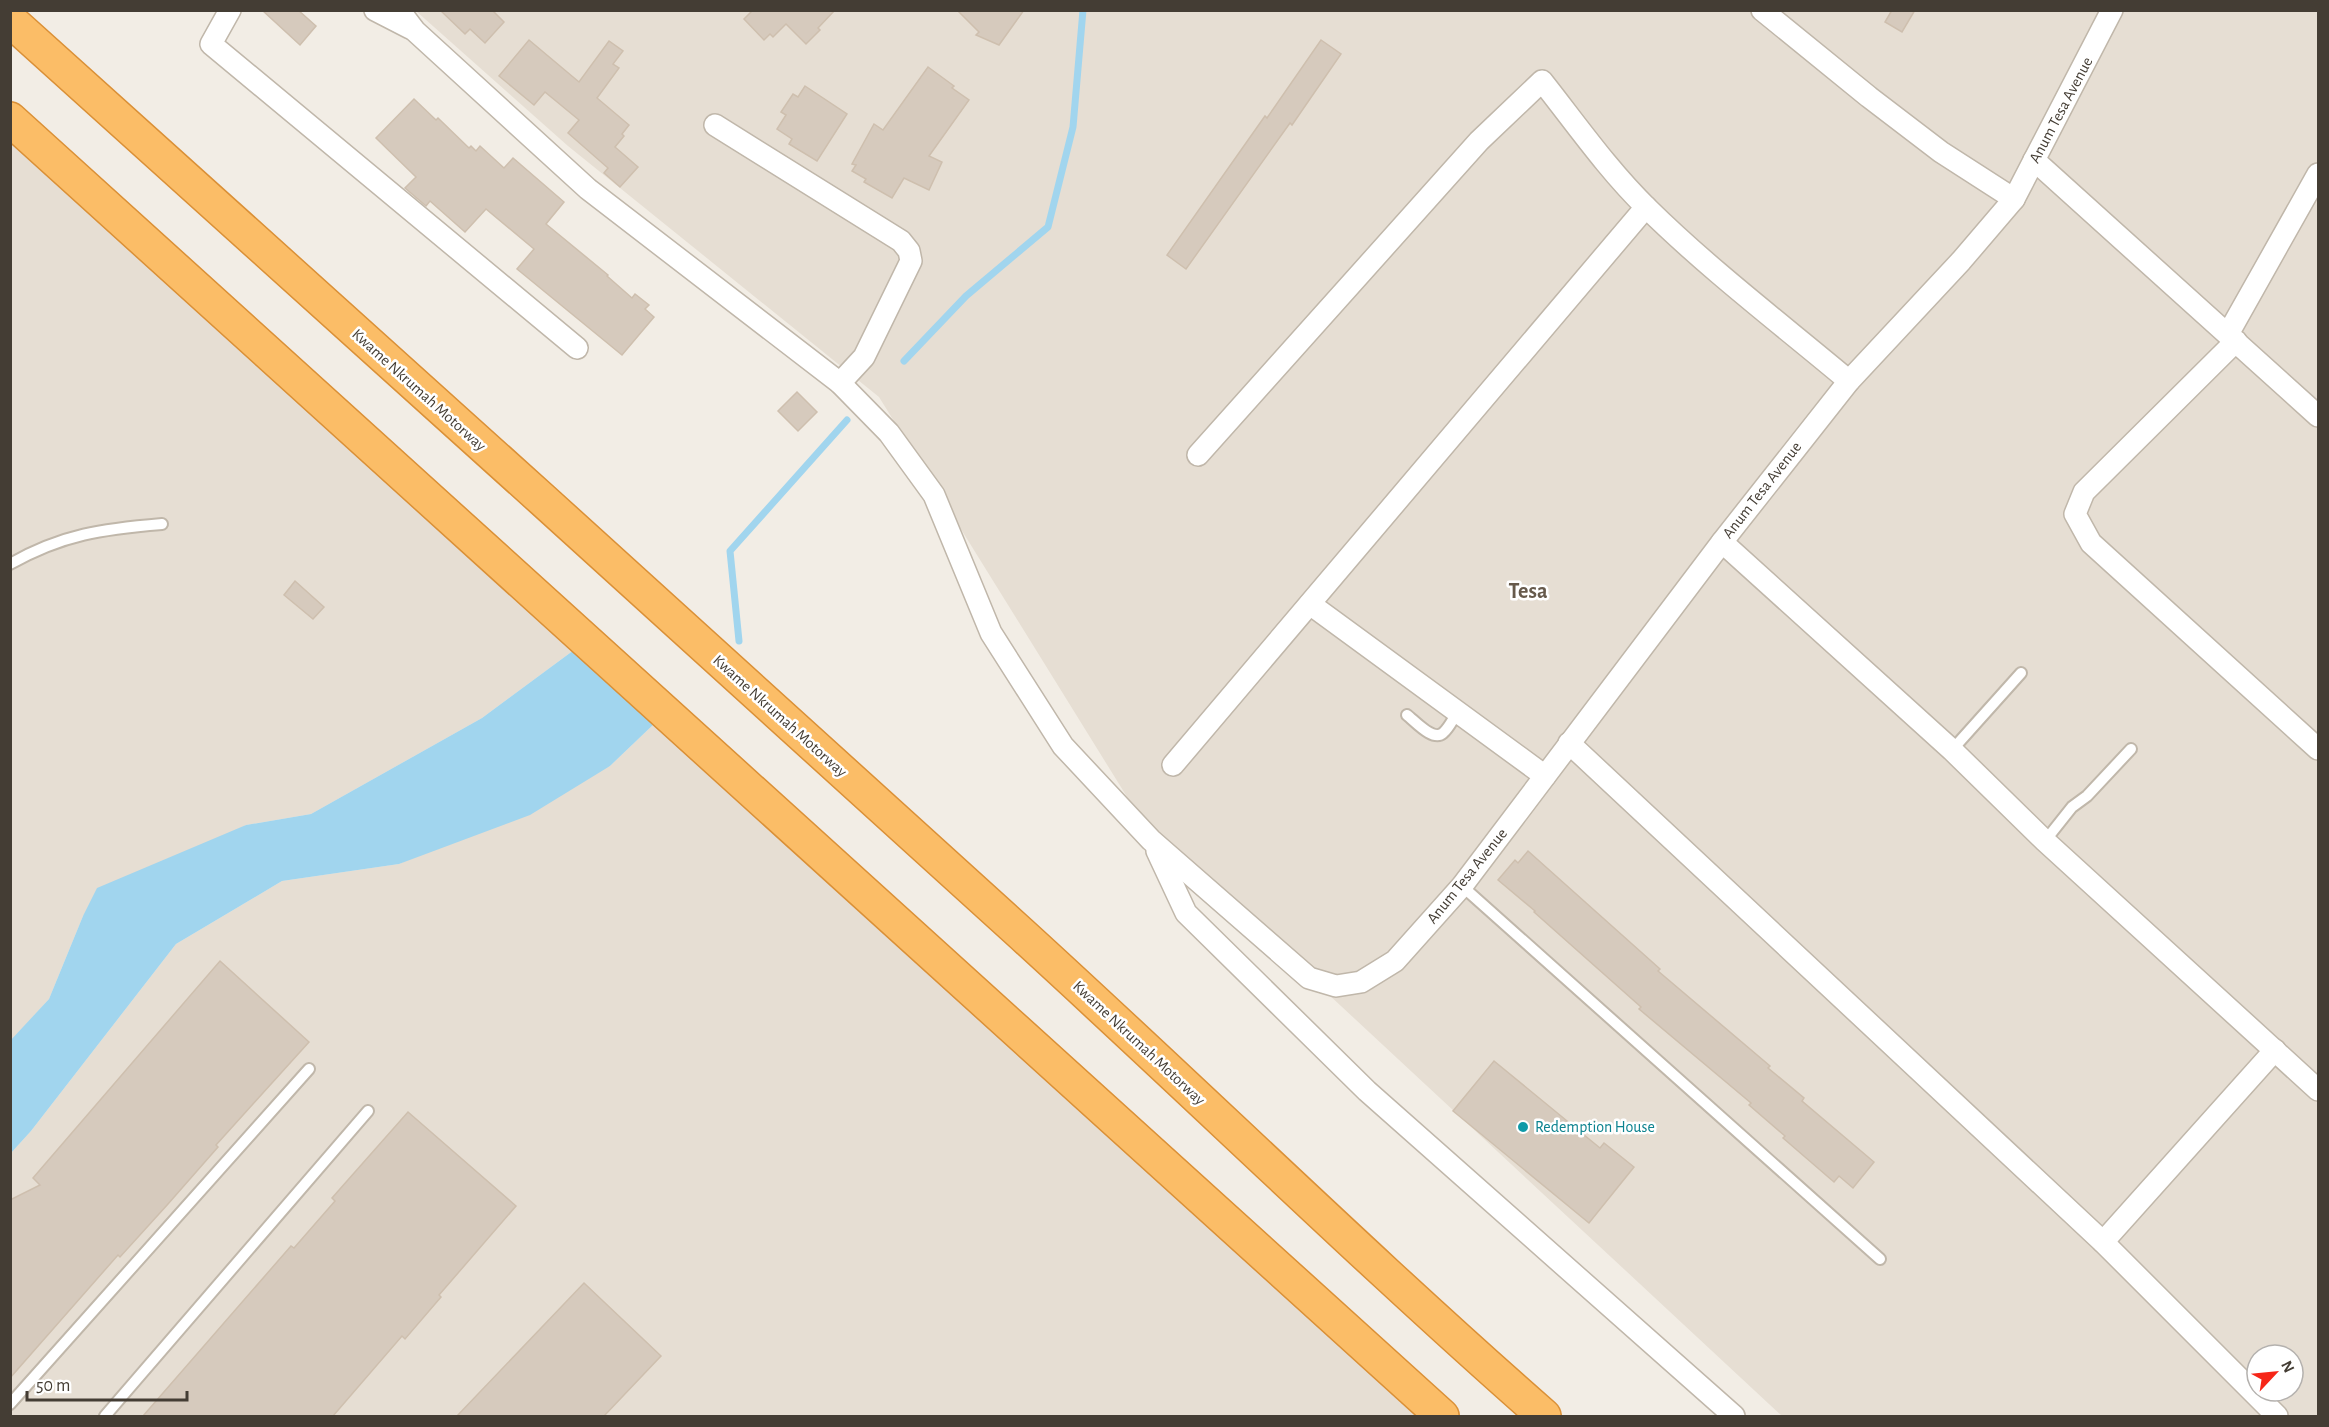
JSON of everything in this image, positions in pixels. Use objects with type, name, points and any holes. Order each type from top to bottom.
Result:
[{"type":"highway","name":"Kwame Nkrumah Motorway","points":[[10,20],[1013,926],[1185,1084],[1434,1320],[1544,1416]]},
{"type":"highway","points":[[10,119],[1442,1416]]},
{"type":"street","points":[[230,10],[211,44],[577,348]]},
{"type":"street","points":[[375,10],[415,32]]},
{"type":"street","points":[[399,10],[415,32],[588,189],[840,383],[889,433],[934,495],[991,633],[1063,746],[1151,840],[1186,913],[1367,1091],[1734,1416]]},
{"type":"street","points":[[1762,10],[1869,98],[1941,152],[2014,199]]},
{"type":"street","name":"Anum Tesa Avenue","points":[[1151,840],[1309,978],[1336,986],[1361,982],[1395,961],[1462,886],[1722,542],[1849,381],[1961,261],[2014,199],[2112,10]]},
{"type":"street","points":[[1198,455],[1479,141],[1542,81],[1604,160],[1646,207],[1693,250],[1849,381]]},
{"type":"street","points":[[715,125],[901,241],[909,251],[910,261],[864,357],[840,383]]},
{"type":"street","points":[[2034,160],[2319,416]]},
{"type":"street","points":[[2319,174],[2232,337],[2084,492],[2075,514],[2091,543],[2319,749]]},
{"type":"street","points":[[1173,765],[1646,207]]},
{"type":"street","points":[[1722,542],[1952,750],[2045,841],[2319,1090]]},
{"type":"street","points":[[1310,604],[1545,776]]},
{"type":"street","points":[[1569,743],[2103,1242],[2277,1416]]},
{"type":"street","points":[[2103,1242],[2275,1050]]},
{"type":"lane","points":[[10,564],[59,540],[104,529],[162,524]]},
{"type":"lane","points":[[1952,750],[2021,673]]},
{"type":"lane","points":[[1407,715],[1431,735],[1438,736],[1443,734],[1457,713]]},
{"type":"lane","points":[[2045,841],[2072,807],[2087,796],[2131,749]]},
{"type":"lane","points":[[1462,886],[1880,1258]]},
{"type":"lane","points":[[10,1404],[309,1069]]},
{"type":"lane","points":[[105,1416],[368,1111]]},
{"type":"shaded area","points":[[416,11],[2318,11],[2318,1416],[1782,1416],[1142,821],[879,397],[568,146]]},
{"type":"shaded area","points":[[11,142],[574,650],[482,718],[311,814],[246,825],[83,916],[49,999],[11,1041]]},
{"type":"shaded area","points":[[655,723],[1423,1416],[11,1416],[11,1153],[31,1131],[176,944],[282,881],[399,864],[610,766]]},
{"type":"water","points":[[574,650],[655,723],[610,766],[530,815],[399,864],[282,881],[176,944],[31,1131],[11,1153],[10,1041],[49,999],[97,888],[246,825],[311,814],[482,718]]},
{"type":"building","points":[[262,10],[298,10],[316,26],[300,45]]},
{"type":"building","points":[[440,10],[492,10],[504,22],[485,43],[470,29],[465,34]]},
{"type":"building","points":[[753,10],[835,10],[806,44],[786,24],[773,37],[770,34],[764,40],[744,19]]},
{"type":"building","points":[[957,10],[1024,10],[999,45],[976,35],[979,32]]},
{"type":"building","points":[[1892,10],[1915,10],[1902,32],[1885,22]]},
{"type":"building","points":[[529,40],[579,82],[609,41],[623,51],[613,64],[619,68],[597,98],[629,125],[615,147],[638,167],[620,187],[604,173],[608,168],[568,133],[579,120],[545,92],[534,105],[499,76]]},
{"type":"building","points":[[1321,40],[1341,54],[1186,269],[1167,255]]},
{"type":"building","points":[[928,67],[969,100],[929,156],[942,162],[929,190],[904,178],[892,198],[864,182],[866,179],[852,171],[856,165],[852,164],[874,124],[883,130]]},
{"type":"building","points":[[805,86],[847,114],[817,161],[789,144],[792,139],[777,129],[786,115],[781,112],[793,94],[798,97]]},
{"type":"building","points":[[414,99],[469,148],[471,146],[476,151],[480,146],[504,168],[513,158],[564,202],[546,224],[632,298],[635,294],[649,305],[645,309],[654,317],[622,355],[517,269],[534,249],[486,209],[465,232],[430,201],[426,206],[405,188],[416,177],[376,138]]},
{"type":"building","points":[[797,392],[817,412],[798,431],[778,411]]},
{"type":"building","points":[[295,581],[324,607],[313,619],[284,595]]},
{"type":"building","points":[[1528,851],[1660,969],[1658,971],[1770,1066],[1768,1068],[1804,1098],[1802,1101],[1874,1162],[1853,1188],[1839,1176],[1834,1182],[1783,1138],[1785,1136],[1749,1105],[1751,1103],[1639,1009],[1641,1007],[1498,880],[1515,860],[1518,863]]},
{"type":"building","points":[[220,961],[309,1042],[216,1145],[218,1147],[168,1204],[120,1257],[118,1255],[10,1378],[10,1200],[40,1185],[33,1178]]},
{"type":"building","name":"Redemption House","points":[[1494,1061],[1600,1148],[1604,1143],[1634,1167],[1589,1223],[1453,1111]]},
{"type":"building","points":[[408,1112],[516,1206],[439,1295],[441,1297],[405,1339],[402,1336],[333,1416],[143,1416],[291,1246],[294,1248],[335,1201],[332,1198]]},
{"type":"building","points":[[584,1283],[661,1356],[604,1416],[457,1416]]},
{"type":"waterway","points":[[904,361],[966,296],[1048,227],[1073,127],[1083,10]]},
{"type":"waterway","points":[[739,641],[730,551],[847,420]]},
{"type":"place","name":"Redemption House","points":[[1523,1127]]},
{"type":"district","name":"Tesa","points":[[1528,591]]}]
